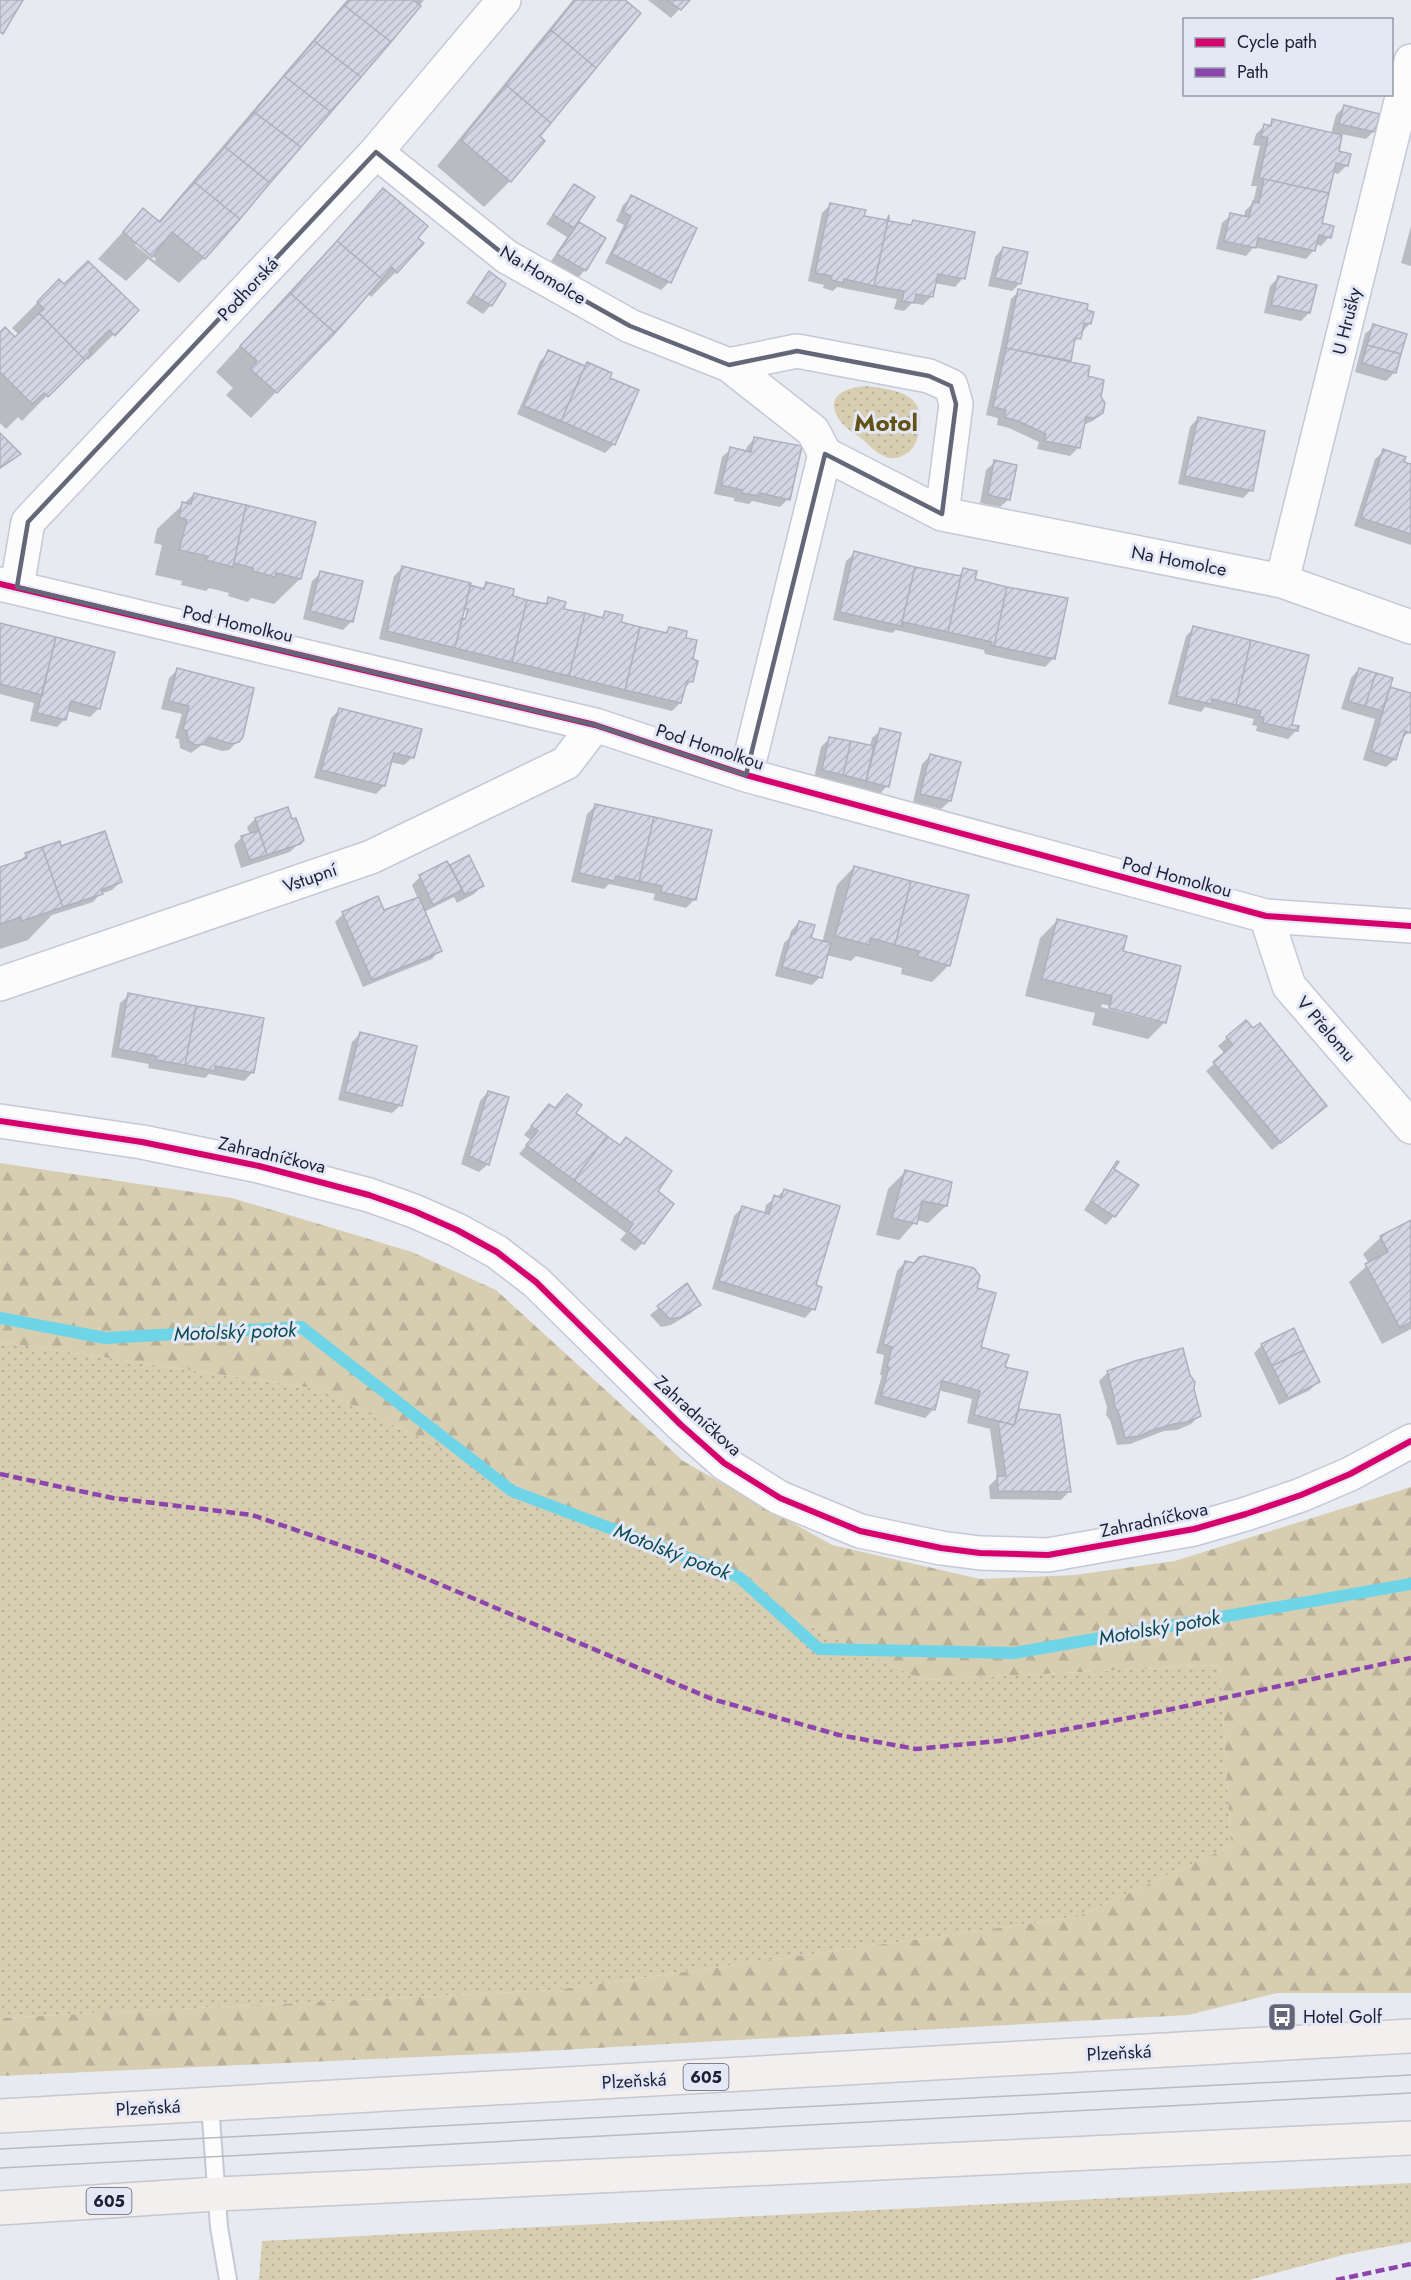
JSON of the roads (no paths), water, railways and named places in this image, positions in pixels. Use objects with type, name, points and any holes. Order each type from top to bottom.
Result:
[{"type":"main road","name":"Plzeňská","points":[[0,2116],[1411,2036]]},
{"type":"main road","name":"605","points":[[0,2208],[217,2194],[1411,2138]]},
{"type":"street","name":"Podhorská","points":[[8,585],[28,522],[376,152],[504,0]]},
{"type":"street","name":"U Hrušky","points":[[1282,581],[1411,61]]},
{"type":"street","name":"Na Homolce","points":[[376,152],[507,257],[630,326],[729,365],[813,431],[825,454],[942,514],[1282,581],[1411,627]]},
{"type":"street","points":[[729,365],[797,351],[929,376],[951,386],[956,404],[942,514]]},
{"type":"street","points":[[746,776],[825,454]]},
{"type":"street","name":"Pod Homolkou","points":[[8,585],[595,726],[746,776],[1266,916],[1411,926]]},
{"type":"street","name":"Vstupní","points":[[0,984],[371,857],[566,763],[595,726]]},
{"type":"street","name":"V Přelomu","points":[[1266,916],[1289,986],[1411,1127]]},
{"type":"street","name":"Zahradníčkova","points":[[0,1121],[142,1142],[259,1166],[369,1195],[457,1230],[497,1252],[537,1281],[680,1424],[724,1462],[780,1498],[860,1531],[941,1548],[980,1553],[1048,1555],[1194,1529],[1246,1514],[1301,1495],[1350,1474],[1411,1441]]},
{"type":"lane","points":[[210,2105],[219,2227],[228,2280]]},
{"type":"waterway","name":"Motolský potok","points":[[0,1318],[105,1338],[301,1327],[512,1491],[739,1577],[819,1649],[1014,1653],[1411,1584]]},
{"type":"tram line","points":[[0,2149],[1411,2075]]},
{"type":"tram line","points":[[0,2168],[1411,2093]]},
{"type":"place","name":"Hotel Golf","points":[[1282,2017]]},
{"type":"district","name":"Motol","points":[[886,422]]}]
